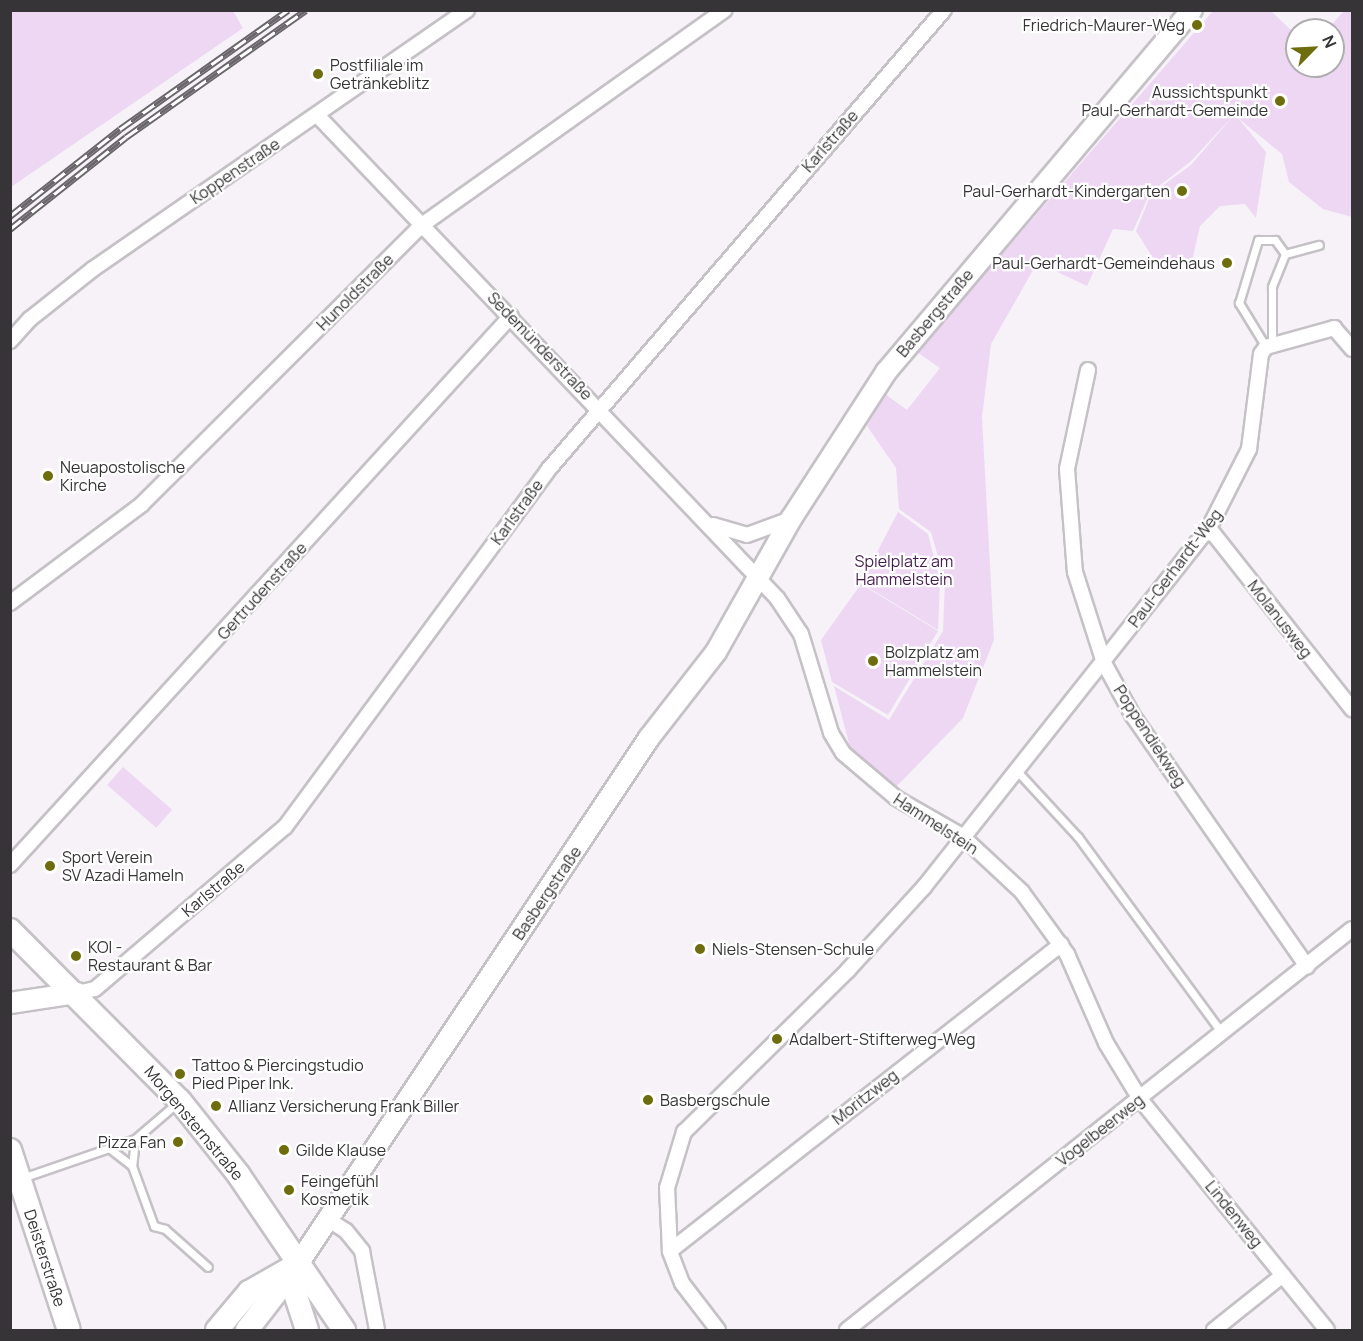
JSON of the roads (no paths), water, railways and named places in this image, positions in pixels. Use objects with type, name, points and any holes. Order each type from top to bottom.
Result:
[{"type":"main road","name":"Basbergstraße","points":[[298,1264],[649,738],[716,652],[760,579],[791,519],[875,388],[923,324],[1192,10]]},
{"type":"main road","name":"Morgensternstraße","points":[[10,930],[77,993],[180,1101],[238,1174],[344,1330]]},
{"type":"main road","points":[[12,1004],[77,993]]},
{"type":"main road","name":"Deisterstraße","points":[[10,1150],[69,1330]]},
{"type":"main road","points":[[217,1330],[249,1292],[298,1264]]},
{"type":"main road","points":[[247,1330],[298,1264]]},
{"type":"main road","points":[[298,1264],[294,1290],[307,1330]]},
{"type":"street","name":"Koppenstraße","points":[[10,341],[30,319],[93,269],[467,10]]},
{"type":"street","name":"Hunoldstraße","points":[[10,603],[141,505],[422,225],[724,10]]},
{"type":"street","name":"Karlstraße","points":[[77,993],[95,989],[285,827],[543,477],[599,407],[944,10]]},
{"type":"street","name":"Sedemünderstraße","points":[[317,115],[599,407],[760,579]]},
{"type":"street","name":"Gertrudenstraße","points":[[10,865],[511,316]]},
{"type":"street","points":[[1269,344],[1334,328],[1353,348]]},
{"type":"street","name":"Paul-Gerhardt-Weg","points":[[718,1330],[682,1283],[670,1251],[667,1188],[684,1132],[848,970],[924,887],[962,836],[1104,663],[1209,528],[1249,449],[1261,354],[1269,344]]},
{"type":"street","name":"Poppendiekweg","points":[[1088,370],[1067,469],[1075,572],[1104,663],[1133,716],[1307,966]]},
{"type":"street","points":[[705,521],[728,532],[747,535],[791,519]]},
{"type":"street","name":"Molanusweg","points":[[1209,528],[1353,709]]},
{"type":"street","name":"Hammelstein","points":[[760,579],[801,633],[828,725],[843,753],[896,798],[962,836],[1022,892],[1061,944],[1106,1043],[1140,1099]]},
{"type":"street","name":"Vogelbeerweg","points":[[847,1330],[1353,929]]},
{"type":"street","name":"Moritzweg","points":[[670,1251],[1061,944]]},
{"type":"street","name":"Lindenweg","points":[[1140,1099],[1327,1330]]},
{"type":"street","points":[[329,1220],[346,1231],[362,1251],[377,1330]]},
{"type":"street","points":[[1214,1330],[1283,1275]]},
{"type":"lane","points":[[1269,344],[1239,303],[1258,240],[1275,240],[1285,254],[1319,245]]},
{"type":"lane","name":"Paul-Gerhardt-Weg","points":[[1269,344],[1272,287],[1285,254]]},
{"type":"lane","points":[[1017,771],[1078,837],[1222,1034]]},
{"type":"lane","points":[[20,1179],[135,1139],[180,1101]]},
{"type":"lane","points":[[135,1139],[132,1166],[154,1226],[165,1229],[208,1267]]},
{"type":"lane","points":[[109,1148],[132,1166]]},
{"type":"railway","points":[[10,216],[120,129],[288,10]]},
{"type":"railway","points":[[10,229],[126,137],[306,10]]},
{"type":"place","name":"Friedrich-Maurer-Weg","points":[[1197,25]]},
{"type":"place","name":"Postfiliale im Getränkeblitz","points":[[318,74]]},
{"type":"place","name":"Aussichtspunkt Paul-Gerhardt-Gemeinde","points":[[1280,101]]},
{"type":"place","name":"Paul-Gerhardt-Kindergarten","points":[[1182,191]]},
{"type":"place","name":"Paul-Gerhardt-Gemeindehaus","points":[[1227,263]]},
{"type":"place","name":"Neuapostolische Kirche","points":[[48,476]]},
{"type":"place","name":"Bolzplatz am Hammelstein","points":[[873,661]]},
{"type":"place","name":"Sport Verein SV Azadi Hameln","points":[[50,866]]},
{"type":"place","name":"Niels-Stensen-Schule","points":[[700,949]]},
{"type":"place","name":"KOI - Restaurant & Bar","points":[[76,956]]},
{"type":"place","name":"Adalbert-Stifterweg-Weg","points":[[777,1039]]},
{"type":"place","name":"Tattoo & Piercingstudio Pied Piper Ink.","points":[[180,1074]]},
{"type":"place","name":"Basbergschule","points":[[648,1100]]},
{"type":"place","name":"Allianz Versicherung Frank Biller","points":[[216,1106]]},
{"type":"place","name":"Pizza Fan","points":[[178,1142]]},
{"type":"place","name":"Gilde Klause","points":[[284,1150]]},
{"type":"place","name":"Feingefühl Kosmetik","points":[[289,1190]]},
{"type":"park label","name":"Spielplatz am Hammelstein","points":[[904,570]]}]
